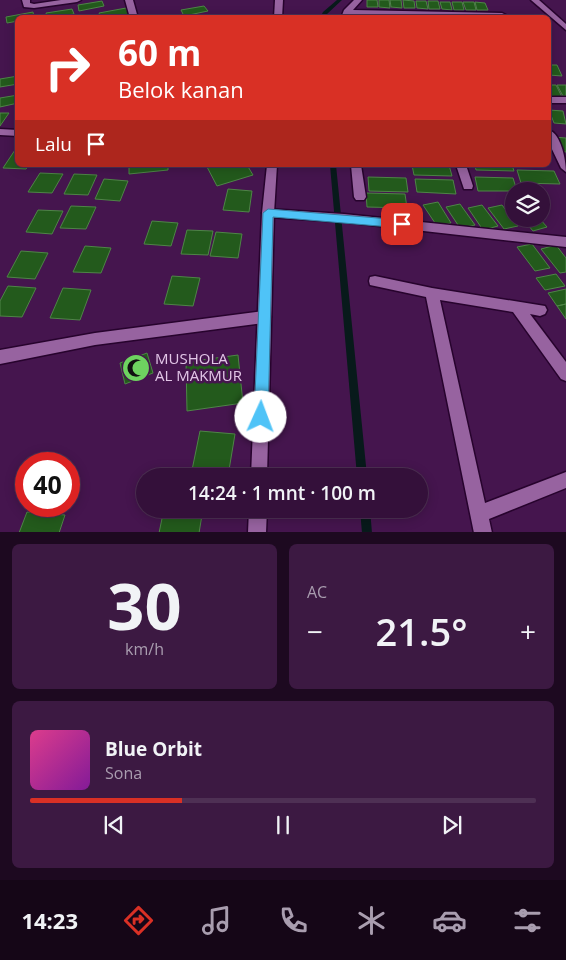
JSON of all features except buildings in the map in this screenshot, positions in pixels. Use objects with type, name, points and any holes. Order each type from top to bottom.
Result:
[{"type":"street","points":[[26,0],[27,5],[34,6],[77,0]]},
{"type":"street","points":[[130,0],[133,15]]},
{"type":"street","points":[[278,15],[279,0]]},
{"type":"street","points":[[346,15],[358,0]]},
{"type":"street","points":[[535,0],[566,28]]},
{"type":"street","points":[[551,100],[566,100]]},
{"type":"street","points":[[0,132],[15,133]]},
{"type":"street","points":[[551,137],[563,158],[566,168]]},
{"type":"street","points":[[259,468],[268,213],[272,167]]},
{"type":"street","points":[[356,167],[360,197]]},
{"type":"street","points":[[463,167],[468,186]]},
{"type":"street","points":[[268,213],[344,218],[566,242]]},
{"type":"street","points":[[375,280],[432,293],[540,310]]},
{"type":"street","points":[[432,293],[483,532]]},
{"type":"street","points":[[517,306],[566,374]]},
{"type":"street","points":[[0,357],[95,339],[264,317]]},
{"type":"street","points":[[479,514],[566,480]]},
{"type":"street","points":[[257,532],[258,518]]},
{"type":"waterway","points":[[324,15],[340,0]]},
{"type":"waterway","points":[[333,167],[361,468]]},
{"type":"waterway","points":[[366,518],[367,532]]},
{"type":"place","name":"MUSHOLA AL MAKMUR","points":[[136,368]]},
{"type":"route","points":[[261,417],[268,213],[402,224]]}]
